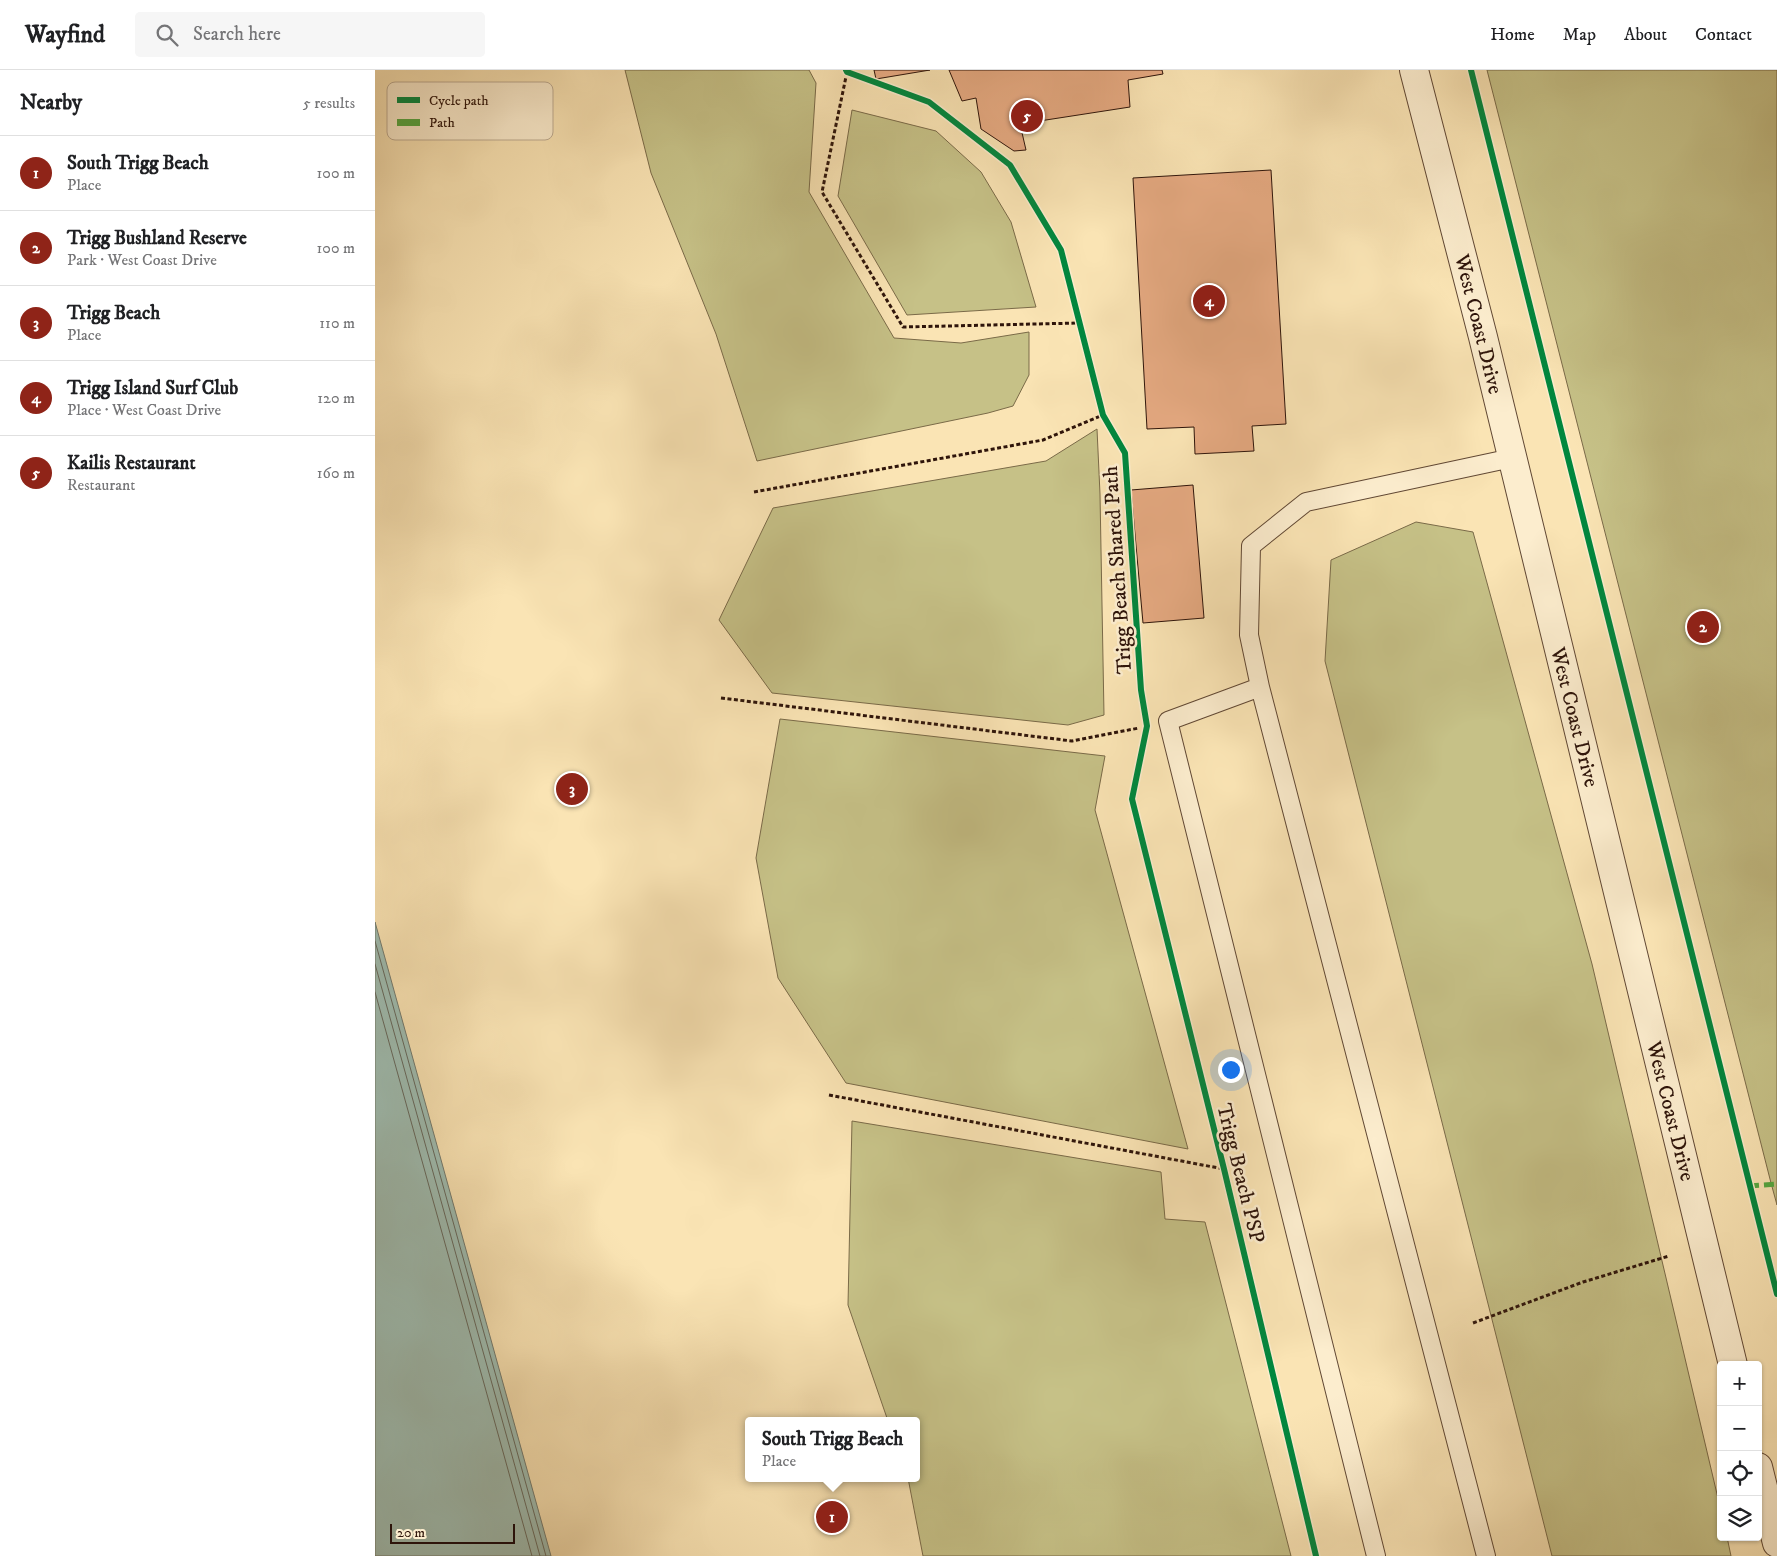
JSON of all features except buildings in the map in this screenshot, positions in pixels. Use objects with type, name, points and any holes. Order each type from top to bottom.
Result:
[{"type":"street","name":"West Coast Drive","points":[[1414,70],[1483,337],[1732,1361]]},
{"type":"street","points":[[1762,1482],[1777,1543]]},
{"type":"lane","points":[[1486,1556],[1260,687],[1249,635],[1251,546],[1307,502],[1512,458]]},
{"type":"lane","points":[[1260,687],[1167,721],[1376,1556]]},
{"type":"path","points":[[846,71],[821,192],[903,327],[1079,323]]},
{"type":"path","points":[[753,492],[1043,440],[1103,415]]},
{"type":"path","points":[[721,698],[1072,741],[1147,726]]},
{"type":"path","points":[[1134,808],[1132,799],[1143,744]]},
{"type":"path","points":[[829,1095],[1224,1169]]},
{"type":"path","points":[[1473,1323],[1583,1282],[1704,1245]]},
{"type":"shaded area","points":[[625,70],[809,70],[816,83],[809,192],[894,338],[961,343],[1029,332],[1029,375],[1013,406],[988,413],[757,461],[716,334],[651,173]]},
{"type":"shaded area","points":[[1487,70],[1777,70],[1777,1205],[1771,1183]]},
{"type":"shaded area","points":[[852,110],[936,131],[981,172],[1011,222],[1036,307],[907,315],[838,196]]},
{"type":"shaded area","points":[[1097,429],[1104,715],[1068,725],[772,693],[719,620],[773,508],[1046,461]]},
{"type":"shaded area","points":[[1416,522],[1473,532],[1592,964],[1717,1494],[1717,1541],[1728,1541],[1731,1556],[1552,1556],[1325,661],[1331,560]]},
{"type":"shaded area","points":[[780,719],[1105,756],[1095,810],[1188,1149],[846,1083],[778,978],[756,858]]},
{"type":"shaded area","points":[[852,1121],[1161,1172],[1165,1219],[1205,1222],[1291,1556],[923,1556],[909,1482],[920,1482],[920,1417],[887,1417],[848,1305]]},
{"type":"water","points":[[375,922],[551,1556],[375,1556]]},
{"type":"marked path","points":[[1749,1186],[1777,1184]]},
{"type":"cycle path","name":"Trigg Beach Shared Path","points":[[846,70],[847,72],[929,102],[1010,165],[1061,250],[1103,415],[1125,453],[1141,690],[1147,726],[1132,799],[1224,1169],[1316,1556]]},
{"type":"cycle path","points":[[1471,70],[1777,1294]]},
{"type":"place","name":"Kailis Restaurant","points":[[1027,116]]},
{"type":"place","name":"Trigg Island Surf Club","points":[[1209,301]]},
{"type":"place","name":"Trigg Bushland Reserve","points":[[1703,627]]},
{"type":"place","name":"Trigg Beach","points":[[572,789]]},
{"type":"place","name":"South Trigg Beach","points":[[832,1517]]}]
